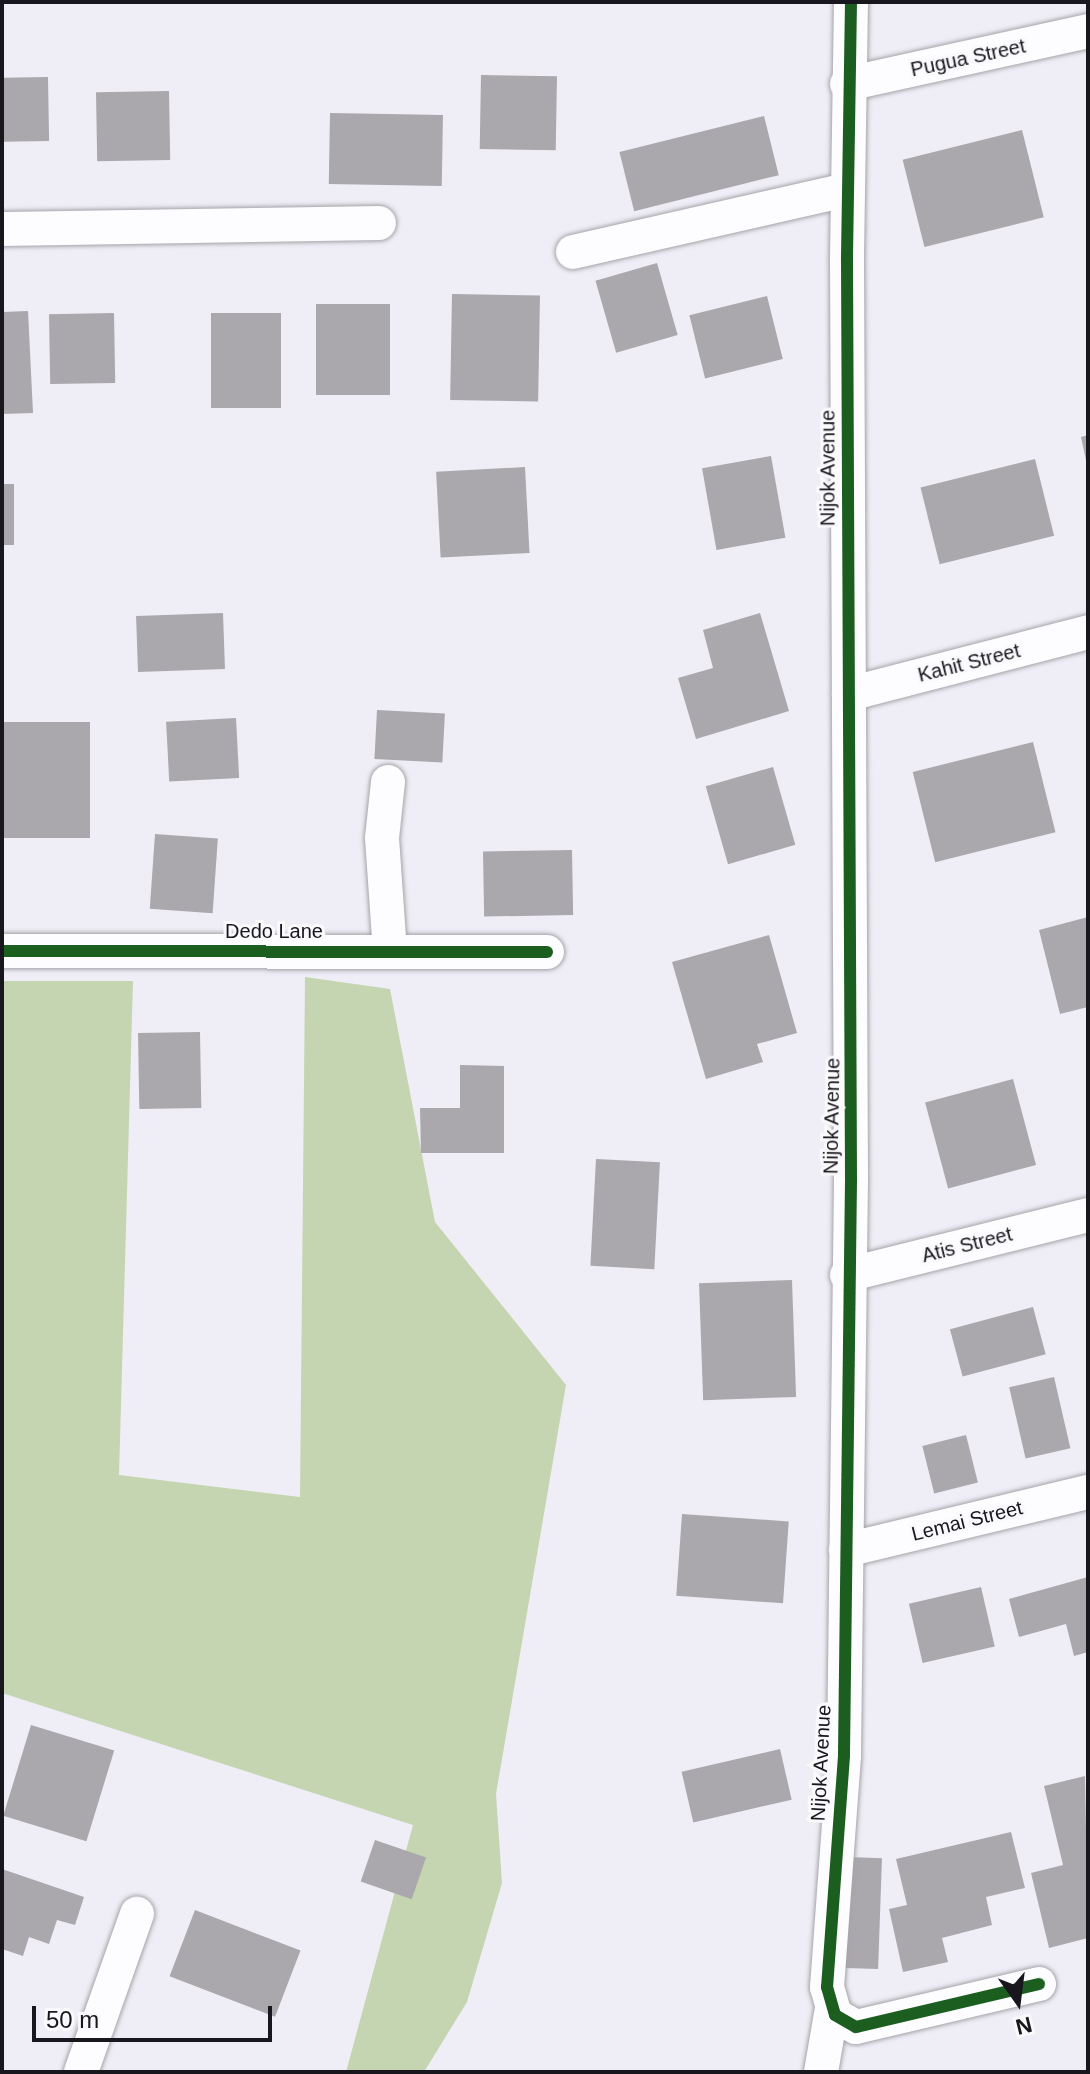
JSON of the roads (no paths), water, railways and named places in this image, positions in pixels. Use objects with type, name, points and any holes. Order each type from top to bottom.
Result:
[{"type":"street","name":"Nijok Avenue","points":[[821,2072],[832,2008],[828,1940],[844,1756],[847,1275],[853,999],[847,190],[851,2]]},
{"type":"street","name":"Pugua Street","points":[[847,84],[1088,31]]},
{"type":"street","points":[[573,252],[847,190]]},
{"type":"street","points":[[2,229],[379,223]]},
{"type":"street","name":"Kahit Street","points":[[849,694],[1088,632]]},
{"type":"street","points":[[388,782],[382,838],[390,952]]},
{"type":"street","name":"Dedo Lane","points":[[2,951],[547,952]]},
{"type":"street","name":"Atis Street","points":[[847,1275],[1088,1215]]},
{"type":"street","name":"Lemai Street","points":[[846,1550],[1088,1492]]},
{"type":"street","points":[[81,2072],[137,1914]]},
{"type":"street","points":[[832,2008],[844,2024],[856,2027],[1039,1984]]}]
